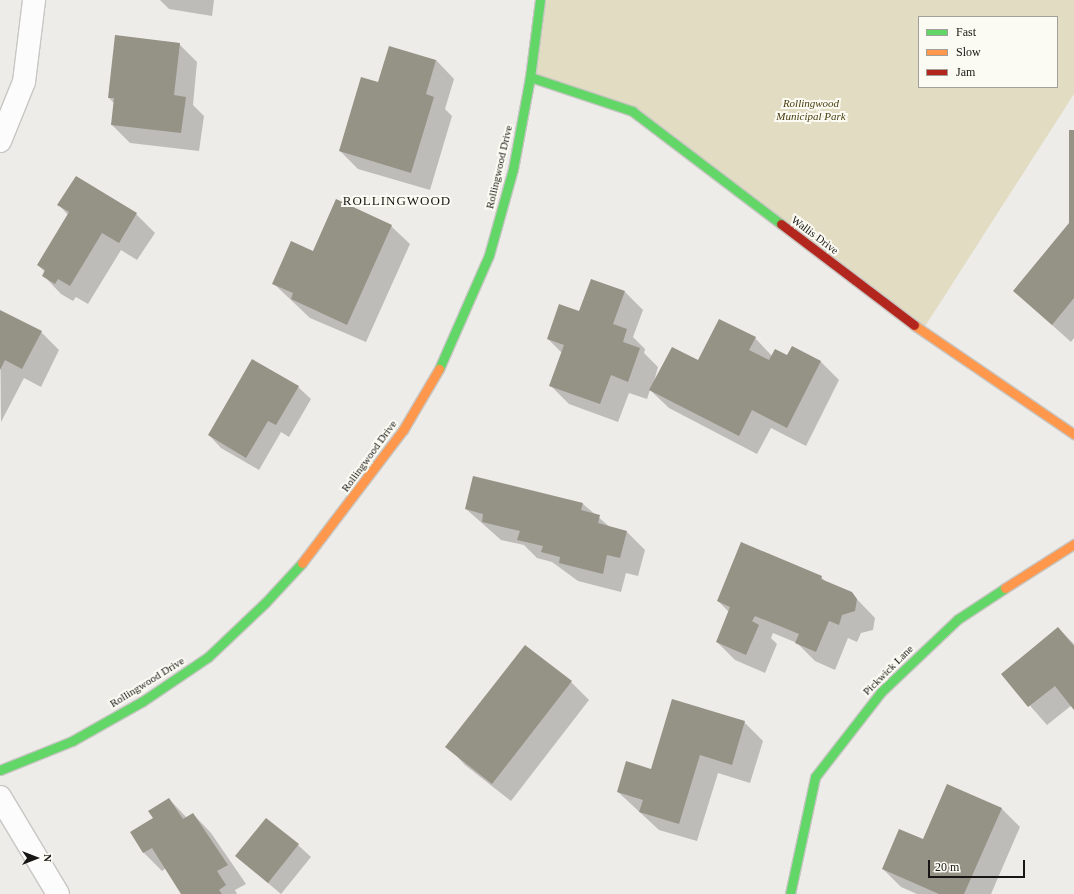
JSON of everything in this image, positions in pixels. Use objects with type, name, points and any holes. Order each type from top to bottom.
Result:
[{"type":"street","points":[[0,141],[24,82],[34,0]]},
{"type":"street","name":"Rollingwood Drive","points":[[0,770],[72,741],[143,701],[208,657],[265,604],[318,544],[403,430],[438,372],[465,314],[489,255],[513,168],[530,77],[540,0]]},
{"type":"street","name":"Wallis Drive","points":[[530,77],[632,111],[922,331],[1074,434]]},
{"type":"street","name":"Pickwick Lane","points":[[790,894],[815,776],[881,692],[958,619],[1074,544]]},
{"type":"street","points":[[0,797],[58,894]]},
{"type":"green space","name":"Rollingwood Municipal Park","points":[[540,0],[1074,0],[1074,94],[922,331],[632,111],[530,77]]},
{"type":"building","points":[[115,35],[180,43],[174,95],[186,97],[181,133],[111,125],[114,98],[108,98]]},
{"type":"building","points":[[389,46],[436,60],[426,94],[434,97],[411,173],[339,151],[361,77],[378,82]]},
{"type":"building","points":[[1069,130],[1074,130],[1074,298],[1052,325],[1013,291],[1069,223]]},
{"type":"building","points":[[76,176],[137,213],[119,243],[102,233],[70,286],[58,279],[55,284],[42,276],[45,270],[37,265],[69,212],[57,205]]},
{"type":"building","points":[[336,199],[392,225],[347,325],[291,299],[293,293],[272,284],[291,241],[313,251]]},
{"type":"building","points":[[591,279],[625,291],[613,324],[627,329],[623,342],[640,348],[628,382],[611,375],[600,404],[549,386],[564,345],[547,339],[559,304],[579,311]]},
{"type":"building","points":[[0,310],[42,331],[22,369],[5,360],[0,370]]},
{"type":"building","points":[[719,319],[756,337],[749,350],[769,360],[775,349],[787,355],[792,346],[821,361],[787,428],[752,410],[739,436],[649,390],[672,347],[698,360]]},
{"type":"building","points":[[252,359],[299,386],[276,425],[268,421],[246,458],[208,435]]},
{"type":"building","points":[[473,476],[583,503],[581,510],[600,515],[598,523],[627,531],[620,558],[607,555],[603,574],[559,563],[560,557],[541,552],[543,546],[517,540],[520,531],[482,522],[483,514],[465,509]]},
{"type":"building","points":[[741,542],[822,576],[821,579],[852,592],[857,599],[855,611],[842,615],[839,625],[829,621],[816,652],[795,643],[799,634],[755,616],[752,621],[759,625],[746,655],[716,642],[730,607],[717,601]]},
{"type":"building","points":[[1058,627],[1074,646],[1074,710],[1055,686],[1028,707],[1001,674]]},
{"type":"building","points":[[525,645],[572,681],[492,784],[445,747]]},
{"type":"building","points":[[672,699],[745,721],[732,765],[700,755],[679,824],[639,812],[643,800],[617,792],[626,761],[651,769]]},
{"type":"building","points":[[947,784],[1002,808],[964,894],[939,894],[882,869],[899,829],[923,839]]},
{"type":"building","points":[[169,798],[183,819],[193,813],[228,865],[217,871],[226,885],[219,890],[222,894],[181,894],[152,848],[143,853],[130,832],[153,818],[148,811]]},
{"type":"building","points":[[266,818],[299,844],[268,883],[235,856]]},
{"type":"traffic: fast","points":[[439,369],[489,255],[513,169],[530,77],[540,0]]},
{"type":"traffic: fast","points":[[530,77],[632,111],[781,224]]},
{"type":"traffic: fast","points":[[0,770],[72,741],[143,701],[208,657],[265,603],[302,563]]},
{"type":"traffic: fast","points":[[790,894],[815,777],[881,692],[958,619],[1005,588]]},
{"type":"traffic: slow","points":[[914,325],[1074,434]]},
{"type":"traffic: slow","points":[[302,563],[403,430],[439,369]]},
{"type":"traffic: slow","points":[[1005,588],[1074,544]]},
{"type":"traffic: jam","points":[[781,224],[914,325]]},
{"type":"district","name":"ROLLINGWOOD","points":[[397,201]]}]
